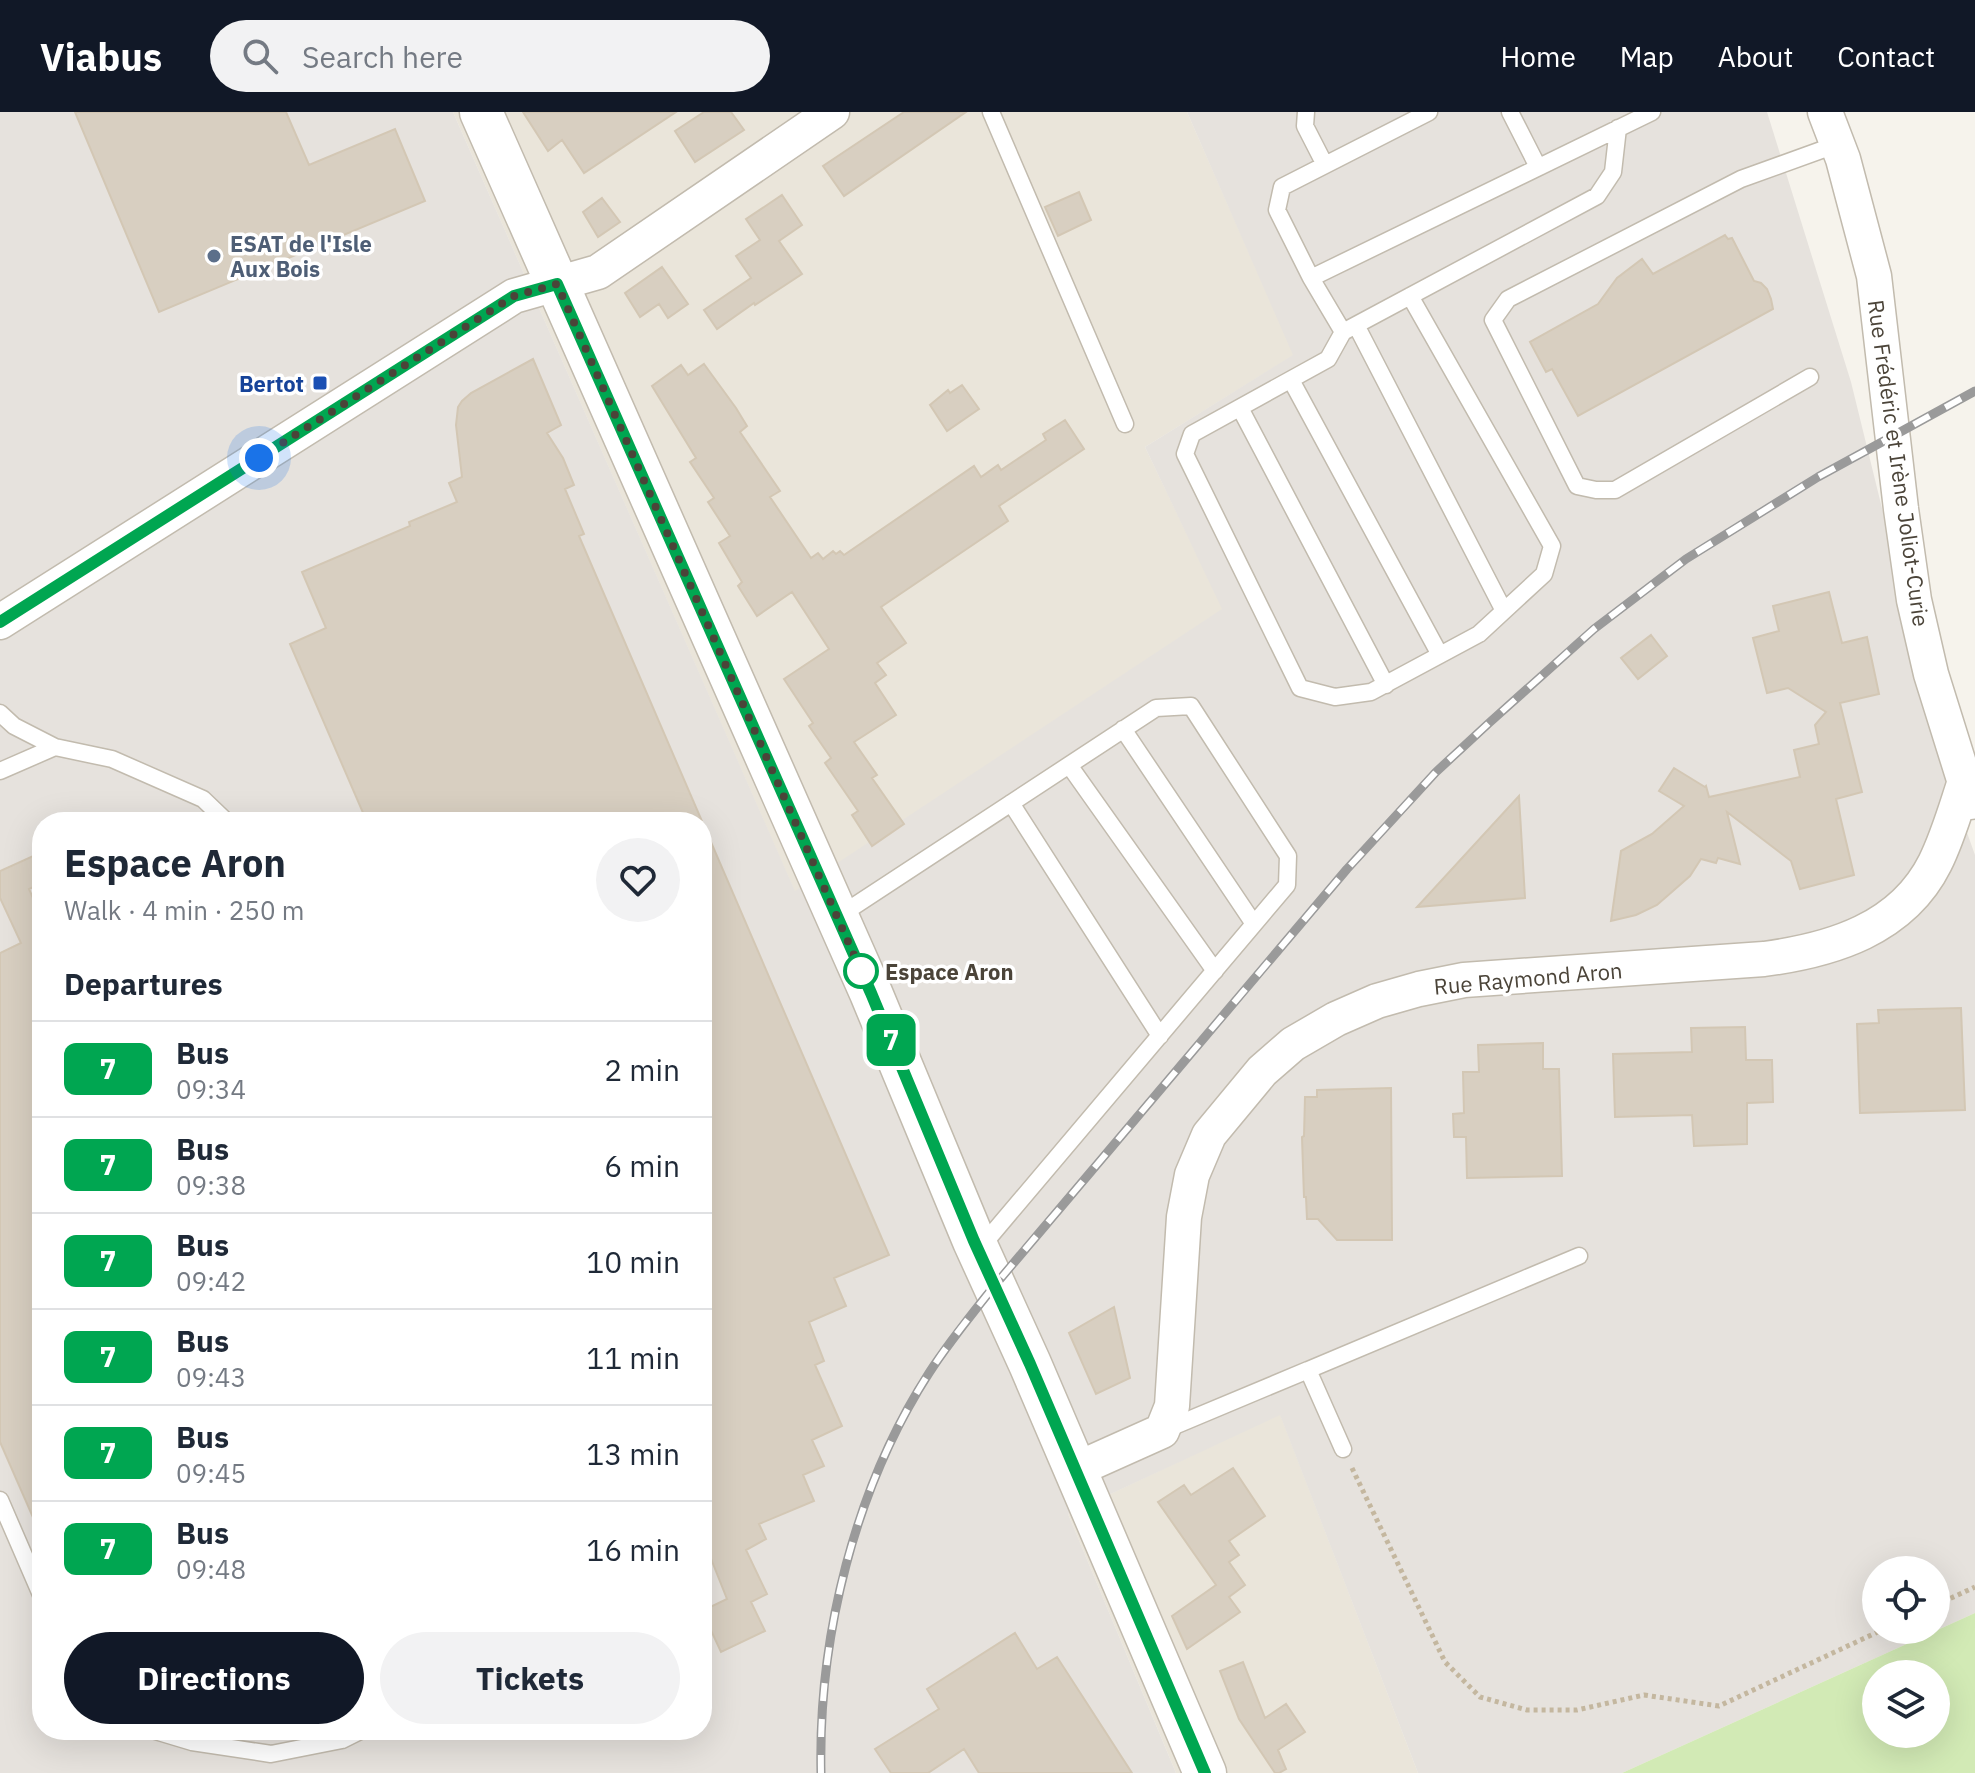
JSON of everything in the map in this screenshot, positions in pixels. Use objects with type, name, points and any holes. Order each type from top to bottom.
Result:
[{"type":"street","points":[[481,112],[871,993],[1205,1773]]},
{"type":"street","points":[[0,622],[514,296],[598,272],[832,112]]},
{"type":"street","name":"Rue Frédéric et Irène Joliot-Curie","points":[[1825,112],[1854,196],[1874,276],[1914,600],[1931,674],[1975,814]]},
{"type":"street","name":"Rue Raymond Aron","points":[[1162,1431],[1172,1406],[1184,1217],[1192,1175],[1209,1135],[1262,1071],[1293,1044],[1336,1019],[1377,1001],[1449,983],[1764,959],[1801,954],[1841,942],[1874,927],[1902,907],[1921,886],[1935,863],[1965,781]]},
{"type":"street","points":[[1075,1470],[1162,1431]]},
{"type":"lane","points":[[991,112],[1125,424]]},
{"type":"lane","points":[[1306,112],[1305,126],[1325,165]]},
{"type":"lane","points":[[1429,112],[1282,187],[1277,210],[1311,278],[1350,329],[1504,611]]},
{"type":"lane","points":[[1510,112],[1538,167]]},
{"type":"lane","points":[[1311,278],[1652,112]]},
{"type":"lane","points":[[1410,296],[1552,546],[1544,574],[1479,634],[1371,692],[1335,697],[1300,688],[1185,454],[1192,434],[1328,359],[1350,329],[1410,296],[1597,196],[1613,172],[1618,128]]},
{"type":"lane","points":[[1810,377],[1615,490],[1596,490],[1577,486],[1493,320],[1508,299],[1741,179],[1838,144]]},
{"type":"lane","points":[[1291,380],[1440,655]]},
{"type":"lane","points":[[1240,408],[1386,685]]},
{"type":"lane","points":[[837,917],[1156,708],[1191,706],[1288,856],[1287,885],[979,1250]]},
{"type":"lane","points":[[0,713],[14,726],[55,747],[112,759],[203,799],[217,812]]},
{"type":"lane","points":[[1123,729],[1254,924]]},
{"type":"lane","points":[[0,771],[55,747]]},
{"type":"lane","points":[[1069,765],[1215,971]]},
{"type":"lane","points":[[1011,803],[1160,1036]]},
{"type":"lane","points":[[1162,1431],[1579,1256]]},
{"type":"lane","points":[[1308,1370],[1343,1449]]},
{"type":"lane","points":[[0,1500],[32,1574]]},
{"type":"lane","points":[[185,1740],[271,1754],[342,1740]]},
{"type":"path","points":[[1343,1449],[1445,1662],[1480,1697],[1527,1710],[1577,1710],[1644,1695],[1719,1706],[1862,1639]]},
{"type":"path","points":[[1950,1599],[1975,1587]]},
{"type":"shaded area","points":[[0,112],[453,112],[795,891],[1222,609],[1145,447],[1293,355],[1187,112],[1767,112],[1851,382],[1950,785],[1975,855],[1975,1613],[1950,1624],[1950,1556],[1862,1556],[1862,1644],[1907,1644],[1871,1660],[1862,1660],[1862,1664],[1622,1773],[1418,1773],[1280,1415],[1068,1514],[1176,1773],[0,1773]]},
{"type":"shaded area","points":[[453,112],[1187,112],[1294,355],[1145,447],[1223,609],[795,892]]},
{"type":"shaded area","points":[[1280,1414],[1418,1773],[1176,1773],[1068,1514]]},
{"type":"green space","points":[[1975,1613],[1975,1773],[1622,1773],[1862,1664],[1862,1748],[1950,1748],[1950,1660],[1871,1660],[1907,1644],[1950,1644],[1950,1624]]},
{"type":"building","name":"ESAT de l'Isle Aux Bois","points":[[75,112],[286,112],[309,165],[395,129],[425,201],[159,312]]},
{"type":"building","points":[[523,112],[676,112],[584,173],[562,140],[548,151]]},
{"type":"building","points":[[704,112],[731,112],[744,130],[695,162],[675,131]]},
{"type":"building","points":[[904,112],[966,112],[844,196],[823,166]]},
{"type":"building","points":[[1079,192],[1091,220],[1058,236],[1045,207]]},
{"type":"building","points":[[782,195],[802,225],[779,241],[802,274],[717,329],[704,310],[751,278],[736,256],[760,240],[746,219]]},
{"type":"building","points":[[602,198],[620,222],[598,237],[583,212]]},
{"type":"building","points":[[1725,235],[1728,239],[1732,238],[1754,281],[1767,289],[1773,309],[1578,416],[1552,369],[1546,372],[1530,342],[1598,304],[1617,278],[1642,259],[1653,274]]},
{"type":"building","points":[[662,267],[688,304],[668,318],[659,304],[640,317],[625,293]]},
{"type":"building","points":[[533,359],[561,425],[547,433],[563,458],[574,485],[565,489],[584,534],[579,536],[698,812],[363,812],[290,644],[326,628],[302,572],[410,526],[409,522],[457,502],[449,483],[462,477],[456,425],[458,407],[471,393]]},
{"type":"building","points":[[704,364],[747,426],[740,432],[780,491],[770,497],[811,558],[818,553],[823,559],[833,551],[844,555],[974,466],[981,477],[998,465],[1001,470],[1046,440],[1043,434],[1065,420],[1084,449],[999,506],[1008,521],[881,607],[906,643],[877,663],[886,675],[875,683],[896,715],[854,742],[877,775],[872,778],[904,824],[872,846],[852,815],[858,811],[825,763],[831,758],[809,726],[813,723],[784,679],[829,649],[792,592],[757,616],[738,586],[742,582],[719,543],[730,536],[708,502],[714,498],[690,462],[696,458],[652,386],[681,365],[688,375]]},
{"type":"building","points":[[962,385],[979,409],[947,431],[930,405],[948,390],[950,393]]},
{"type":"building","points":[[1829,592],[1842,643],[1867,637],[1879,694],[1840,703],[1862,792],[1836,799],[1854,875],[1800,889],[1791,861],[1727,812],[1740,864],[1718,858],[1716,863],[1701,859],[1690,876],[1657,905],[1636,915],[1611,921],[1621,851],[1652,834],[1684,806],[1659,791],[1674,768],[1706,786],[1709,797],[1800,777],[1794,750],[1819,744],[1815,725],[1826,712],[1788,688],[1767,693],[1753,638],[1779,631],[1773,606]]},
{"type":"building","points":[[1651,635],[1667,656],[1638,679],[1621,658]]},
{"type":"building","points":[[1519,796],[1525,898],[1417,907]]},
{"type":"building","points":[[712,844],[889,1255],[834,1278],[846,1306],[809,1322],[824,1361],[815,1365],[842,1426],[812,1440],[824,1466],[803,1475],[814,1501],[759,1524],[766,1539],[746,1550],[767,1594],[751,1602],[765,1631],[721,1652],[712,1633],[712,1606],[727,1599],[712,1561]]},
{"type":"building","points":[[32,857],[32,888],[29,889],[32,896],[32,1515],[0,1442],[0,953],[21,943],[0,898],[0,871]]},
{"type":"building","points":[[1961,1008],[1965,1110],[1860,1113],[1857,1024],[1879,1023],[1878,1010]]},
{"type":"building","points":[[1745,1027],[1746,1060],[1772,1060],[1773,1102],[1747,1103],[1747,1144],[1694,1146],[1692,1115],[1615,1117],[1613,1054],[1692,1052],[1691,1028]]},
{"type":"building","points":[[1543,1043],[1543,1069],[1559,1069],[1562,1176],[1467,1178],[1466,1137],[1454,1137],[1453,1114],[1464,1113],[1463,1072],[1479,1072],[1478,1045]]},
{"type":"building","points":[[1391,1088],[1392,1240],[1337,1240],[1318,1219],[1307,1219],[1302,1137],[1305,1097],[1317,1097],[1317,1090]]},
{"type":"building","points":[[1114,1307],[1130,1378],[1096,1394],[1069,1333]]},
{"type":"building","points":[[1233,1468],[1265,1516],[1229,1541],[1239,1555],[1229,1562],[1245,1585],[1229,1597],[1240,1612],[1187,1649],[1172,1616],[1216,1585],[1158,1502],[1184,1485],[1191,1495]]},
{"type":"building","points":[[1015,1633],[1037,1669],[1057,1657],[1132,1773],[979,1773],[964,1749],[928,1773],[891,1773],[875,1749],[939,1709],[927,1689]]},
{"type":"building","points":[[1243,1662],[1265,1718],[1286,1704],[1305,1732],[1278,1750],[1286,1769],[1279,1773],[1275,1773],[1239,1719],[1220,1671]]},
{"type":"railway","points":[[821,1773],[826,1669],[834,1617],[862,1514],[880,1465],[929,1373],[995,1285],[1347,869],[1436,772],[1489,723],[1594,629],[1686,559],[1818,477],[1975,391]]},
{"type":"bus line","name":"7","points":[[0,622],[514,296],[557,284],[871,993],[974,1241],[1205,1773]]},
{"type":"place","name":"ESAT de l'Isle Aux Bois","points":[[214,256]]},
{"type":"place","name":"Bertot","points":[[320,383]]},
{"type":"place","name":"Espace Aron","points":[[861,971]]},
{"type":"route","points":[[259,458],[514,296],[557,284],[861,971]]}]
